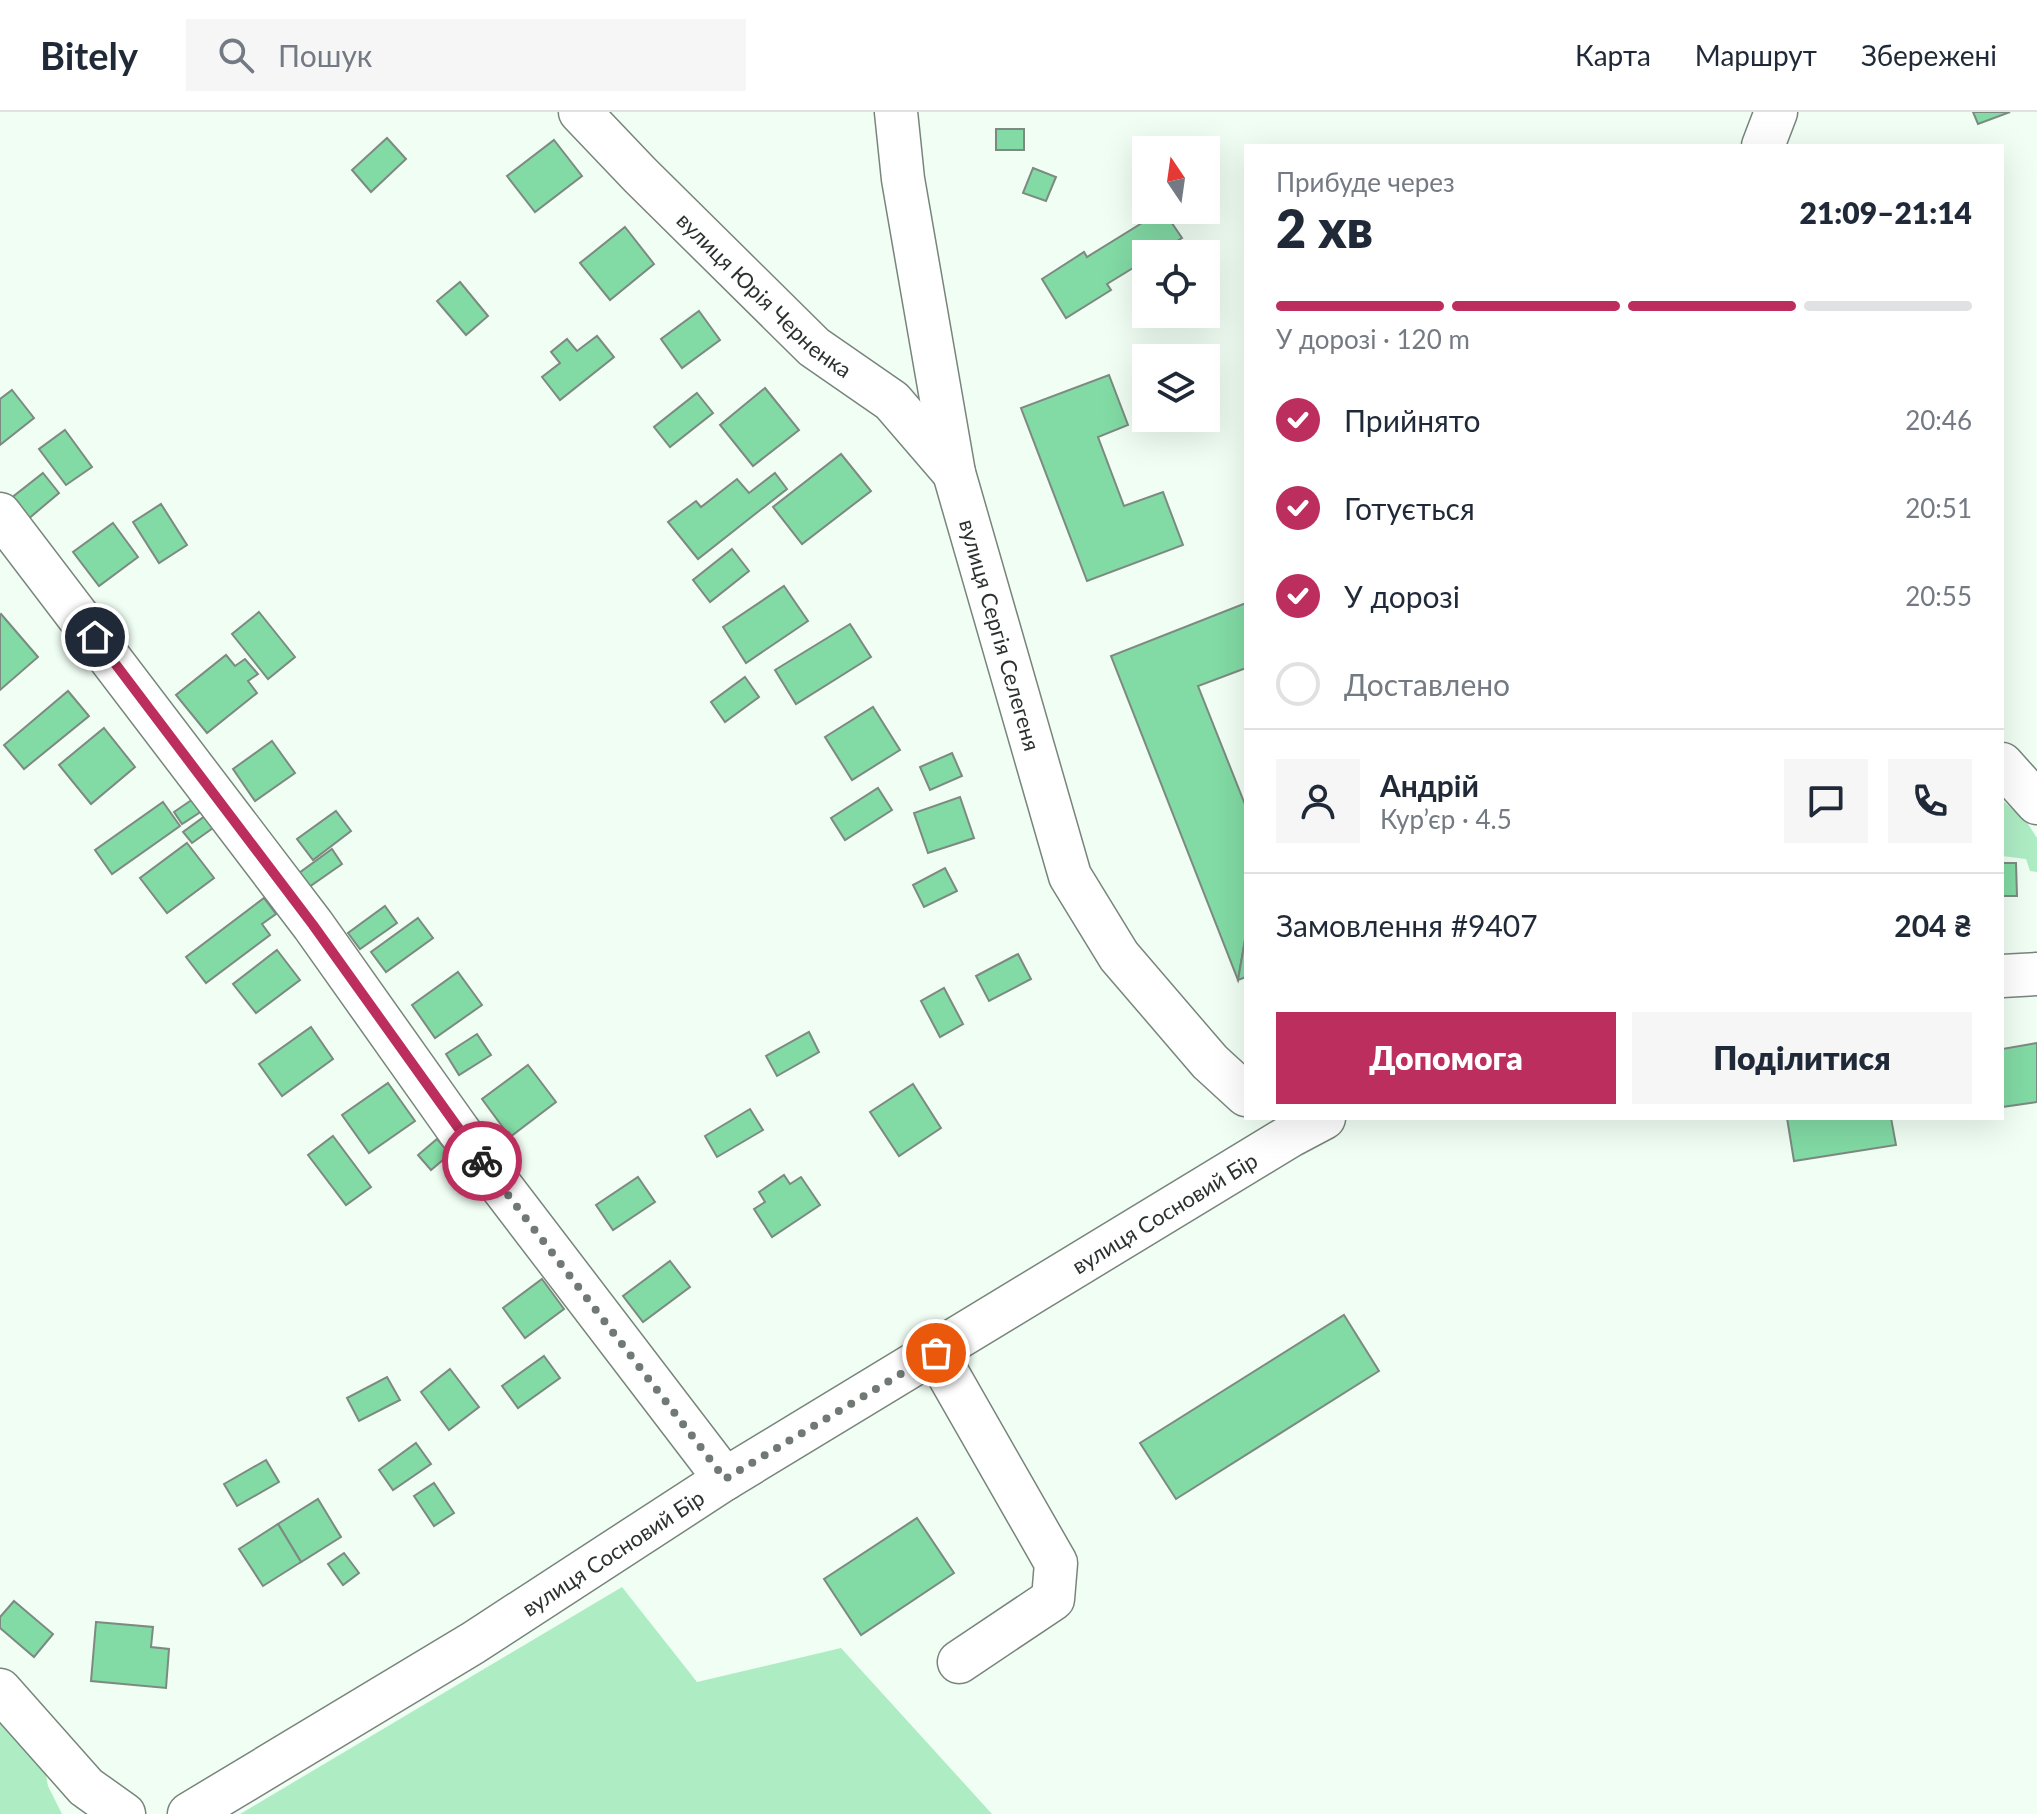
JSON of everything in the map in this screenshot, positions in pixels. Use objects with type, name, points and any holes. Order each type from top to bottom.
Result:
[{"type":"street","name":"вулиця Юрія Черненка","points":[[580,112],[814,347],[892,401],[954,473]]},
{"type":"street","name":"вулиця Сергія Селегеня","points":[[896,112],[903,179],[954,473],[1070,876],[1127,967],[1210,1062],[1244,1093]]},
{"type":"street","points":[[1764,144],[1776,112]]},
{"type":"street","points":[[0,514],[313,925],[459,1131],[725,1479]]},
{"type":"street","points":[[2004,766],[2037,803]]},
{"type":"street","points":[[2004,976],[2037,974]]},
{"type":"street","name":"вулиця Сосновий Бір","points":[[189,1814],[473,1643],[725,1479],[936,1353],[1295,1124]]},
{"type":"street","points":[[936,1353],[1056,1563],[1053,1599],[959,1662]]},
{"type":"street","points":[[0,1690],[86,1787],[124,1814]]},
{"type":"green space","points":[[2004,802],[2026,821],[2037,838],[2037,872],[2030,871],[2026,859],[2004,856]]},
{"type":"green space","points":[[622,1587],[697,1682],[841,1648],[992,1814],[240,1814]]},
{"type":"green space","points":[[0,1706],[42,1753],[48,1786],[62,1814],[0,1814]]},
{"type":"building","points":[[1973,112],[2010,112],[1978,124]]},
{"type":"building","points":[[996,129],[1024,129],[1024,150],[996,150]]},
{"type":"building","points":[[387,138],[406,159],[371,192],[352,170]]},
{"type":"building","points":[[554,140],[582,176],[535,212],[507,176]]},
{"type":"building","points":[[1033,168],[1056,177],[1046,201],[1023,193]]},
{"type":"building","points":[[1140,224],[1172,224],[1182,238],[1132,240],[1132,269],[1107,284],[1111,290],[1066,318],[1042,279],[1084,252],[1087,257]]},
{"type":"building","points":[[625,227],[654,264],[610,300],[580,263]]},
{"type":"building","points":[[460,282],[488,316],[466,335],[437,301]]},
{"type":"building","points":[[699,311],[720,340],[682,368],[661,339]]},
{"type":"building","points":[[597,336],[614,357],[560,400],[542,377],[560,363],[551,352],[567,339],[577,351]]},
{"type":"building","points":[[1109,375],[1128,425],[1098,437],[1124,506],[1163,492],[1183,545],[1087,581],[1021,408]]},
{"type":"building","points":[[765,388],[799,430],[753,466],[720,425]]},
{"type":"building","points":[[12,390],[34,418],[0,445],[0,399]]},
{"type":"building","points":[[697,393],[713,413],[670,447],[654,427]]},
{"type":"building","points":[[65,430],[92,467],[66,485],[39,449]]},
{"type":"building","points":[[841,454],[871,491],[802,544],[773,507]]},
{"type":"building","points":[[43,473],[59,493],[27,520],[10,499]]},
{"type":"building","points":[[775,473],[787,489],[698,559],[668,522],[696,501],[701,507],[737,479],[749,493]]},
{"type":"building","points":[[161,504],[187,545],[159,563],[133,522]]},
{"type":"building","points":[[113,523],[138,557],[99,586],[73,552]]},
{"type":"building","points":[[732,549],[749,571],[710,602],[693,580]]},
{"type":"building","points":[[784,586],[808,621],[746,663],[723,627]]},
{"type":"building","points":[[1244,604],[1244,669],[1198,686],[1244,802],[1244,946],[1238,980],[1111,656]]},
{"type":"building","points":[[259,612],[295,657],[268,679],[232,634]]},
{"type":"building","points":[[0,615],[38,657],[0,690]]},
{"type":"building","points":[[850,624],[871,657],[796,704],[775,670]]},
{"type":"building","points":[[226,655],[235,666],[245,659],[258,674],[248,681],[257,693],[207,733],[176,695]]},
{"type":"building","points":[[745,677],[759,697],[725,722],[711,702]]},
{"type":"building","points":[[68,691],[89,716],[24,769],[4,745]]},
{"type":"building","points":[[873,707],[900,750],[852,780],[825,737]]},
{"type":"building","points":[[104,728],[135,767],[91,804],[59,765]]},
{"type":"building","points":[[272,741],[295,773],[255,801],[233,769]]},
{"type":"building","points":[[952,753],[962,776],[930,790],[920,767]]},
{"type":"building","points":[[878,788],[892,810],[845,840],[831,818]]},
{"type":"building","points":[[960,797],[974,838],[928,853],[914,813]]},
{"type":"building","points":[[193,799],[202,811],[182,824],[174,812]]},
{"type":"building","points":[[163,802],[180,826],[112,874],[95,850]]},
{"type":"building","points":[[336,811],[351,831],[313,860],[297,839]]},
{"type":"building","points":[[205,816],[213,828],[192,843],[183,832]]},
{"type":"building","points":[[187,843],[214,878],[167,913],[140,878]]},
{"type":"building","points":[[332,849],[342,864],[309,887],[299,873]]},
{"type":"building","points":[[2004,863],[2016,863],[2017,896],[2004,896]]},
{"type":"building","points":[[945,868],[957,891],[924,907],[913,885]]},
{"type":"building","points":[[264,898],[276,914],[262,924],[270,935],[206,983],[186,957]]},
{"type":"building","points":[[385,906],[397,923],[360,949],[348,933]]},
{"type":"building","points":[[418,918],[433,938],[386,972],[371,952]]},
{"type":"building","points":[[1244,946],[1244,978],[1238,980]]},
{"type":"building","points":[[277,950],[300,980],[256,1013],[233,984]]},
{"type":"building","points":[[1018,954],[1031,979],[989,1001],[976,976]]},
{"type":"building","points":[[458,972],[482,1005],[435,1038],[412,1005]]},
{"type":"building","points":[[944,988],[963,1024],[940,1037],[921,1001]]},
{"type":"building","points":[[311,1027],[333,1059],[282,1096],[259,1064]]},
{"type":"building","points":[[809,1032],[819,1052],[777,1076],[766,1056]]},
{"type":"building","points":[[477,1034],[491,1055],[459,1075],[446,1054]]},
{"type":"building","points":[[2037,1043],[2037,1102],[2004,1107],[2004,1049]]},
{"type":"building","points":[[528,1065],[556,1102],[510,1137],[482,1099]]},
{"type":"building","points":[[388,1083],[415,1121],[369,1153],[342,1115]]},
{"type":"building","points":[[913,1084],[941,1128],[899,1156],[870,1112]]},
{"type":"building","points":[[750,1109],[763,1130],[717,1157],[705,1136]]},
{"type":"building","points":[[1787,1120],[1891,1120],[1896,1145],[1794,1161]]},
{"type":"building","points":[[333,1136],[371,1187],[346,1205],[308,1155]]},
{"type":"building","points":[[437,1139],[450,1154],[431,1170],[418,1155]]},
{"type":"building","points":[[784,1175],[790,1184],[801,1177],[820,1205],[772,1237],[754,1209],[765,1202],[759,1192]]},
{"type":"building","points":[[638,1177],[655,1202],[613,1230],[596,1205]]},
{"type":"building","points":[[670,1261],[690,1287],[643,1322],[623,1296]]},
{"type":"building","points":[[542,1279],[564,1309],[525,1338],[503,1308]]},
{"type":"building","points":[[1344,1315],[1379,1371],[1176,1499],[1140,1443]]},
{"type":"building","points":[[544,1356],[560,1378],[518,1408],[502,1386]]},
{"type":"building","points":[[450,1369],[479,1407],[449,1430],[421,1392]]},
{"type":"building","points":[[387,1377],[400,1400],[359,1421],[347,1398]]},
{"type":"building","points":[[416,1443],[431,1464],[393,1490],[379,1470]]},
{"type":"building","points":[[266,1460],[279,1482],[237,1506],[224,1484]]},
{"type":"building","points":[[434,1483],[454,1513],[434,1526],[414,1496]]},
{"type":"building","points":[[318,1499],[341,1537],[301,1562],[278,1524]]},
{"type":"building","points":[[917,1518],[954,1573],[861,1635],[824,1579]]},
{"type":"building","points":[[278,1524],[301,1562],[263,1586],[239,1549]]},
{"type":"building","points":[[344,1553],[359,1573],[343,1585],[328,1564]]},
{"type":"building","points":[[14,1601],[53,1634],[34,1657],[0,1628],[0,1617]]},
{"type":"building","points":[[96,1622],[153,1627],[151,1647],[169,1649],[166,1688],[91,1681]]},
{"type":"way so far","points":[[482,1161],[725,1479],[936,1353]]},
{"type":"route","points":[[95,637],[313,925],[482,1161]]}]
